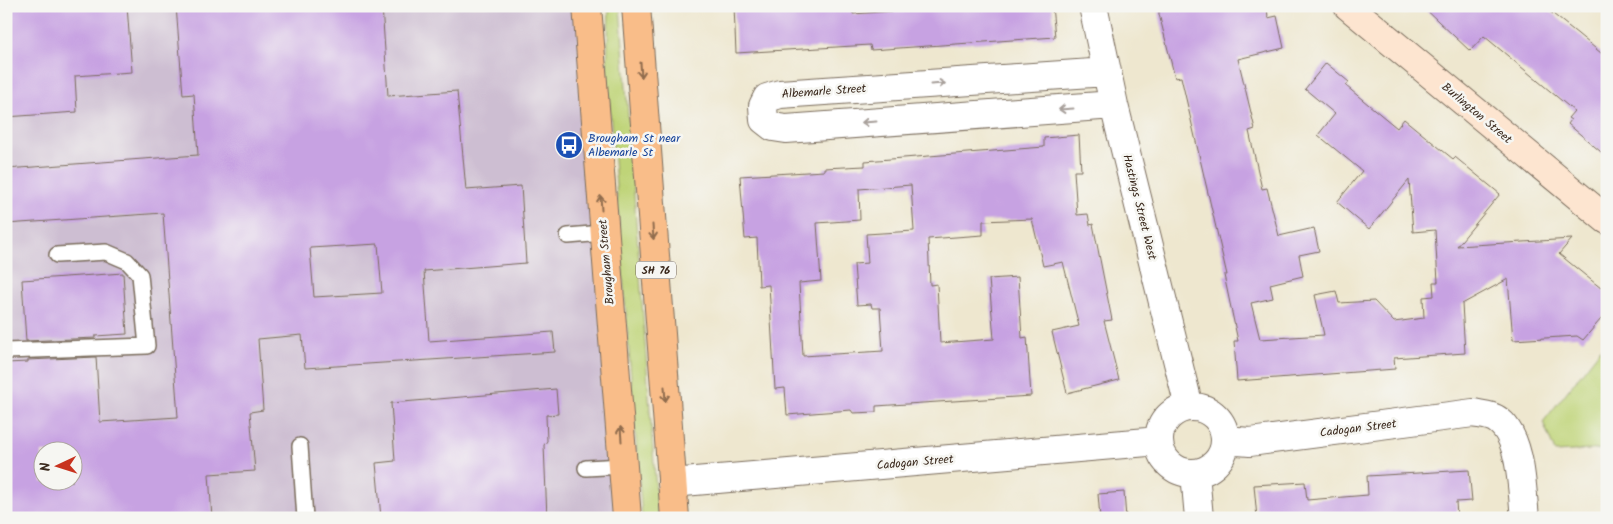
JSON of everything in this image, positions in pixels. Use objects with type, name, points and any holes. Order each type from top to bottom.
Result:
[{"type":"highway","name":"Brougham Street","points":[[588,6],[603,233],[627,518]]},
{"type":"highway","name":"SH 76","points":[[636,6],[675,518]]},
{"type":"main road","name":"Burlington Street","points":[[1348,6],[1607,220]]},
{"type":"street","name":"Hastings Street West","points":[[1093,6],[1114,105],[1190,407]]},
{"type":"street","name":"Albemarle Street","points":[[1107,72],[780,94],[767,98],[762,106],[764,120],[773,127],[786,129],[1114,105]]},
{"type":"street","points":[[896,87],[900,120]]},
{"type":"street","points":[[1190,407],[1200,408],[1214,416],[1224,429],[1226,440],[1224,451],[1218,462],[1209,469],[1195,473],[1176,469],[1167,462],[1161,452],[1159,440],[1163,425],[1168,418],[1181,409],[1190,407]]},
{"type":"street","name":"Cadogan Street","points":[[1226,440],[1250,442],[1473,413],[1490,416],[1500,422],[1512,437],[1518,461],[1525,518]]},
{"type":"street","name":"Cadogan Street","points":[[672,483],[1159,440]]},
{"type":"street","points":[[1195,473],[1199,518]]},
{"type":"lane","points":[[568,236],[603,233]]},
{"type":"lane","points":[[6,351],[147,346],[140,276],[127,261],[106,252],[57,255]]},
{"type":"lane","points":[[300,446],[305,518]]},
{"type":"lane","points":[[586,468],[623,466]]},
{"type":"shaded area","points":[[6,6],[587,6],[627,518],[6,518]]},
{"type":"green space","points":[[609,6],[620,6],[658,518],[642,518],[607,71]]},
{"type":"green space","points":[[1607,341],[1607,449],[1555,452],[1543,422]]},
{"type":"building","points":[[6,6],[127,6],[132,72],[75,76],[77,112],[6,117]]},
{"type":"building","points":[[176,6],[382,6],[388,96],[457,91],[466,190],[521,186],[526,263],[424,271],[429,341],[553,332],[555,352],[305,368],[302,335],[258,339],[263,410],[250,412],[255,471],[209,474],[212,518],[6,518],[6,363],[28,362],[28,360],[96,357],[100,422],[178,417],[163,213],[6,224],[6,169],[198,155],[194,94],[183,95]],"holes":[[[378,244],[382,293],[314,297],[310,248]]]},
{"type":"building","points":[[734,6],[768,6],[768,9],[848,6],[848,10],[853,10],[853,14],[962,6],[1052,6],[1055,37],[871,50],[870,45],[736,53]]},
{"type":"building","points":[[1171,6],[1267,6],[1268,18],[1277,16],[1284,48],[1238,59],[1255,129],[1249,131],[1262,189],[1267,188],[1279,236],[1314,228],[1319,251],[1299,255],[1303,276],[1270,284],[1273,298],[1251,303],[1260,339],[1324,335],[1315,295],[1336,291],[1339,303],[1374,301],[1394,322],[1424,318],[1423,297],[1434,296],[1433,282],[1438,282],[1435,230],[1413,232],[1409,180],[1369,229],[1337,202],[1362,171],[1318,135],[1335,114],[1305,89],[1326,63],[1349,82],[1346,86],[1397,128],[1404,119],[1500,194],[1457,246],[1572,239],[1559,254],[1607,293],[1607,312],[1583,340],[1577,336],[1513,340],[1508,279],[1462,304],[1465,353],[1394,358],[1395,369],[1237,381],[1234,341],[1238,341],[1224,275],[1227,275],[1181,77],[1175,78],[1159,14],[1159,9]]},
{"type":"building","points":[[1422,6],[1543,6],[1578,34],[1607,58],[1607,157],[1568,124],[1571,120],[1568,118],[1574,111],[1484,36],[1470,51]]},
{"type":"building","points":[[1079,135],[1081,171],[1074,171],[1077,215],[1088,214],[1090,225],[1093,224],[1112,320],[1104,321],[1119,380],[1067,393],[1052,332],[1079,326],[1063,262],[1043,266],[1032,219],[983,221],[983,235],[928,239],[930,285],[937,284],[940,343],[994,339],[989,279],[1018,277],[1022,338],[1027,337],[1031,396],[876,406],[876,412],[853,413],[851,410],[787,415],[785,388],[775,389],[769,285],[759,286],[757,238],[745,239],[740,176],[824,171],[824,168],[865,166],[865,161],[1044,147],[1044,138]],"holes":[[[911,185],[914,231],[866,234],[868,263],[854,264],[857,305],[871,304],[872,308],[880,308],[883,351],[803,356],[799,283],[821,281],[817,223],[860,220],[859,189]]]},
{"type":"building","points":[[123,273],[127,334],[95,336],[95,338],[26,341],[22,280]]},
{"type":"building","points":[[556,389],[558,414],[546,415],[547,441],[544,445],[547,518],[381,518],[376,463],[395,461],[391,403]]},
{"type":"building","points":[[1469,470],[1472,501],[1456,502],[1457,516],[1257,518],[1254,485],[1305,482],[1307,500],[1368,495],[1367,476]]},
{"type":"building","points":[[1124,492],[1126,518],[1100,518],[1098,494]]},
{"type":"place","name":"Brougham St near Albemarle St","points":[[569,145]]}]
